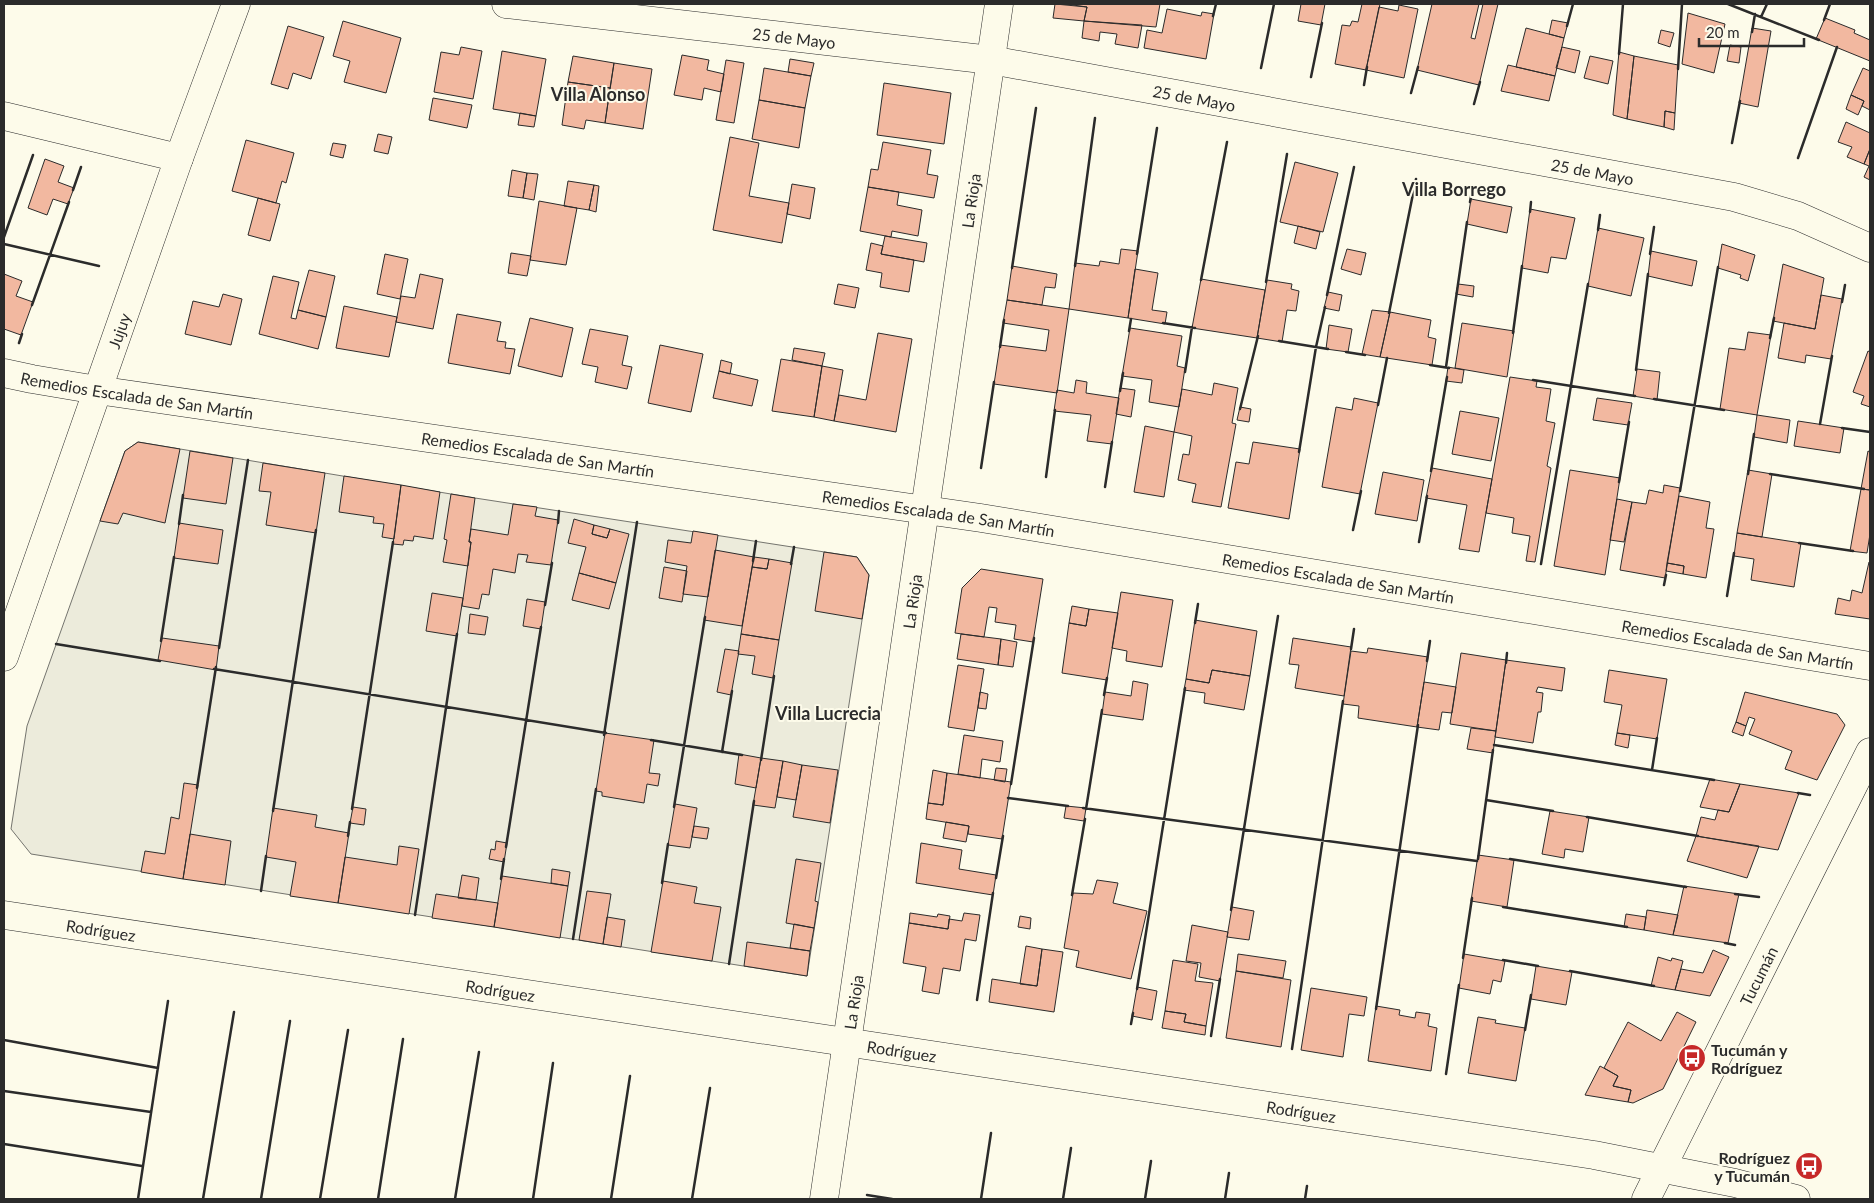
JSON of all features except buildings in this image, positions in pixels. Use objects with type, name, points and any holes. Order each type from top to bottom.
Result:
[{"type":"street","name":"Jujuy","points":[[4,657],[13,600],[97,390],[236,4]]},
{"type":"street","name":"25 de Mayo","points":[[506,4],[990,60],[1734,197],[1798,216],[1870,248]]},
{"type":"street","name":"La Rioja","points":[[824,1199],[999,4]]},
{"type":"street","points":[[4,116],[179,158]]},
{"type":"street","name":"Remedios Escalada de San Martín","points":[[4,373],[97,390],[925,512],[981,518],[1870,666]]},
{"type":"street","name":"Tucumán","points":[[1646,1199],[1870,752]]},
{"type":"street","name":"Rodríguez","points":[[4,915],[1594,1155],[1736,1183],[1796,1199]]},
{"type":"shaded area","points":[[138,442],[475,498],[857,557],[869,575],[807,976],[31,854],[11,829],[27,726],[125,451]]},
{"type":"wall","points":[[1213,16],[1216,4]]},
{"type":"wall","points":[[1261,68],[1274,4]]},
{"type":"wall","points":[[1567,26],[1573,4]]},
{"type":"wall","points":[[1619,54],[1623,4]]},
{"type":"wall","points":[[1678,69],[1682,4]]},
{"type":"wall","points":[[1728,4],[1819,40]]},
{"type":"wall","points":[[1761,17],[1767,4]]},
{"type":"wall","points":[[1824,20],[1830,4]]},
{"type":"wall","points":[[1752,32],[1755,14]]},
{"type":"wall","points":[[1311,77],[1322,23]]},
{"type":"wall","points":[[1798,158],[1837,47]]},
{"type":"wall","points":[[1364,85],[1367,67]]},
{"type":"wall","points":[[1411,93],[1418,67]]},
{"type":"wall","points":[[1474,104],[1480,82]]},
{"type":"wall","points":[[1732,143],[1740,101]]},
{"type":"wall","points":[[1012,268],[1036,108]]},
{"type":"wall","points":[[1075,266],[1095,118]]},
{"type":"wall","points":[[1137,254],[1157,128]]},
{"type":"wall","points":[[1201,280],[1227,142]]},
{"type":"wall","points":[[1266,282],[1287,154]]},
{"type":"wall","points":[[4,237],[33,155]]},
{"type":"wall","points":[[73,190],[81,167]]},
{"type":"wall","points":[[1327,295],[1354,167]]},
{"type":"wall","points":[[1389,313],[1416,179]]},
{"type":"wall","points":[[1470,202],[1472,190]]},
{"type":"wall","points":[[32,305],[69,202]]},
{"type":"wall","points":[[1530,212],[1531,202]]},
{"type":"wall","points":[[1598,230],[1600,215]]},
{"type":"wall","points":[[1446,367],[1467,222]]},
{"type":"wall","points":[[1650,254],[1654,227]]},
{"type":"wall","points":[[4,244],[99,266]]},
{"type":"wall","points":[[1513,333],[1522,266]]},
{"type":"wall","points":[[1680,491],[1718,267]]},
{"type":"wall","points":[[1636,370],[1648,274]]},
{"type":"wall","points":[[1541,564],[1588,284]]},
{"type":"wall","points":[[1842,302],[1845,285]]},
{"type":"wall","points":[[1299,452],[1316,347],[1325,307]]},
{"type":"wall","points":[[1770,338],[1774,318]]},
{"type":"wall","points":[[1129,331],[1131,319]]},
{"type":"wall","points":[[1000,347],[1004,320]]},
{"type":"wall","points":[[1163,323],[1195,328]]},
{"type":"wall","points":[[1185,372],[1192,327]]},
{"type":"wall","points":[[19,343],[22,334]]},
{"type":"wall","points":[[1240,409],[1258,336]]},
{"type":"wall","points":[[1279,341],[1328,349]]},
{"type":"wall","points":[[1346,352],[1365,355]]},
{"type":"wall","points":[[1820,424],[1832,356]]},
{"type":"wall","points":[[1378,405],[1387,358]]},
{"type":"wall","points":[[1430,365],[1449,368]]},
{"type":"wall","points":[[1120,391],[1123,373]]},
{"type":"wall","points":[[1431,471],[1447,377]]},
{"type":"wall","points":[[1533,380],[1635,396]]},
{"type":"wall","points":[[981,468],[994,382]]},
{"type":"wall","points":[[1654,399],[1724,410]]},
{"type":"wall","points":[[1046,477],[1055,410]]},
{"type":"wall","points":[[1619,482],[1629,422]]},
{"type":"wall","points":[[1842,428],[1870,432]]},
{"type":"wall","points":[[1748,474],[1754,434]]},
{"type":"wall","points":[[1105,487],[1112,442]]},
{"type":"wall","points":[[219,648],[248,460]]},
{"type":"wall","points":[[1770,474],[1864,489]]},
{"type":"wall","points":[[1353,530],[1361,491]]},
{"type":"wall","points":[[179,524],[183,495]]},
{"type":"wall","points":[[1419,542],[1427,496]]},
{"type":"wall","points":[[558,523],[559,511]]},
{"type":"wall","points":[[604,735],[637,522]]},
{"type":"wall","points":[[273,811],[316,530]]},
{"type":"wall","points":[[753,561],[756,541]]},
{"type":"wall","points":[[352,809],[393,542]]},
{"type":"wall","points":[[1799,543],[1853,551]]},
{"type":"wall","points":[[791,564],[794,547]]},
{"type":"wall","points":[[1727,596],[1734,553]]},
{"type":"wall","points":[[161,641],[174,557]]},
{"type":"wall","points":[[545,605],[552,563]]},
{"type":"wall","points":[[1664,585],[1666,575]]},
{"type":"wall","points":[[1195,623],[1198,604]]},
{"type":"wall","points":[[1231,910],[1278,616]]},
{"type":"wall","points":[[674,807],[705,617]]},
{"type":"wall","points":[[506,847],[541,627]]},
{"type":"wall","points":[[1351,649],[1354,629]]},
{"type":"wall","points":[[415,915],[457,634]]},
{"type":"wall","points":[[1011,784],[1034,638]]},
{"type":"wall","points":[[1427,661],[1430,641]]},
{"type":"wall","points":[[56,644],[160,661]]},
{"type":"wall","points":[[1506,663],[1507,653]]},
{"type":"wall","points":[[197,788],[216,667]]},
{"type":"wall","points":[[214,669],[606,733]]},
{"type":"wall","points":[[761,760],[774,676]]},
{"type":"wall","points":[[1104,695],[1107,678]]},
{"type":"wall","points":[[1137,989],[1185,688]]},
{"type":"wall","points":[[722,752],[732,691]]},
{"type":"wall","points":[[1292,1049],[1343,701]]},
{"type":"wall","points":[[1086,809],[1102,710]]},
{"type":"wall","points":[[1376,1009],[1418,725]]},
{"type":"wall","points":[[1652,770],[1657,738]]},
{"type":"wall","points":[[651,740],[742,755]]},
{"type":"wall","points":[[1494,745],[1714,780]]},
{"type":"wall","points":[[1478,859],[1493,750]]},
{"type":"wall","points":[[573,939],[596,789]]},
{"type":"wall","points":[[1798,793],[1810,795]]},
{"type":"wall","points":[[1008,798],[1068,806]]},
{"type":"wall","points":[[1486,800],[1553,811]]},
{"type":"wall","points":[[729,964],[754,801]]},
{"type":"wall","points":[[1083,808],[1477,861]]},
{"type":"wall","points":[[1587,817],[1698,836]]},
{"type":"wall","points":[[1072,895],[1085,819]]},
{"type":"wall","points":[[348,836],[350,822]]},
{"type":"wall","points":[[996,878],[1003,836]]},
{"type":"wall","points":[[662,883],[668,844]]},
{"type":"wall","points":[[261,891],[266,856]]},
{"type":"wall","points":[[501,879],[504,859]]},
{"type":"wall","points":[[1510,859],[1686,887]]},
{"type":"wall","points":[[977,1000],[993,893]]},
{"type":"wall","points":[[1735,894],[1759,897]]},
{"type":"wall","points":[[1463,958],[1472,898]]},
{"type":"wall","points":[[1503,907],[1627,927]]},
{"type":"wall","points":[[1725,943],[1735,945]]},
{"type":"wall","points":[[1503,960],[1538,966]]},
{"type":"wall","points":[[1570,971],[1654,986]]},
{"type":"wall","points":[[1211,1036],[1220,979]]},
{"type":"wall","points":[[1446,1074],[1459,985]]},
{"type":"wall","points":[[1525,1030],[1531,995]]},
{"type":"wall","points":[[138,1199],[168,1001]]},
{"type":"wall","points":[[203,1199],[234,1012]]},
{"type":"wall","points":[[1131,1024],[1133,1013]]},
{"type":"wall","points":[[261,1199],[290,1021]]},
{"type":"wall","points":[[320,1199],[348,1030]]},
{"type":"wall","points":[[378,1199],[403,1039]]},
{"type":"wall","points":[[4,1040],[158,1068]]},
{"type":"wall","points":[[455,1199],[479,1052]]},
{"type":"wall","points":[[533,1199],[553,1063]]},
{"type":"wall","points":[[611,1199],[630,1076]]},
{"type":"wall","points":[[692,1199],[710,1088]]},
{"type":"wall","points":[[4,1091],[151,1112]]},
{"type":"wall","points":[[981,1199],[991,1133]]},
{"type":"wall","points":[[4,1144],[142,1166]]},
{"type":"wall","points":[[1063,1199],[1071,1148]]},
{"type":"wall","points":[[1145,1199],[1151,1161]]},
{"type":"wall","points":[[1225,1199],[1229,1173]]},
{"type":"wall","points":[[1305,1199],[1307,1186]]},
{"type":"wall","points":[[867,1195],[892,1199]]},
{"type":"place","name":"Tucumán y Rodríguez","points":[[1692,1058]]},
{"type":"place","name":"Rodríguez y Tucumán","points":[[1809,1166]]},
{"type":"district","name":"Villa Alonso","points":[[598,94]]},
{"type":"district","name":"Villa Borrego","points":[[1454,189]]},
{"type":"district","name":"Villa Lucrecia","points":[[828,713]]}]
